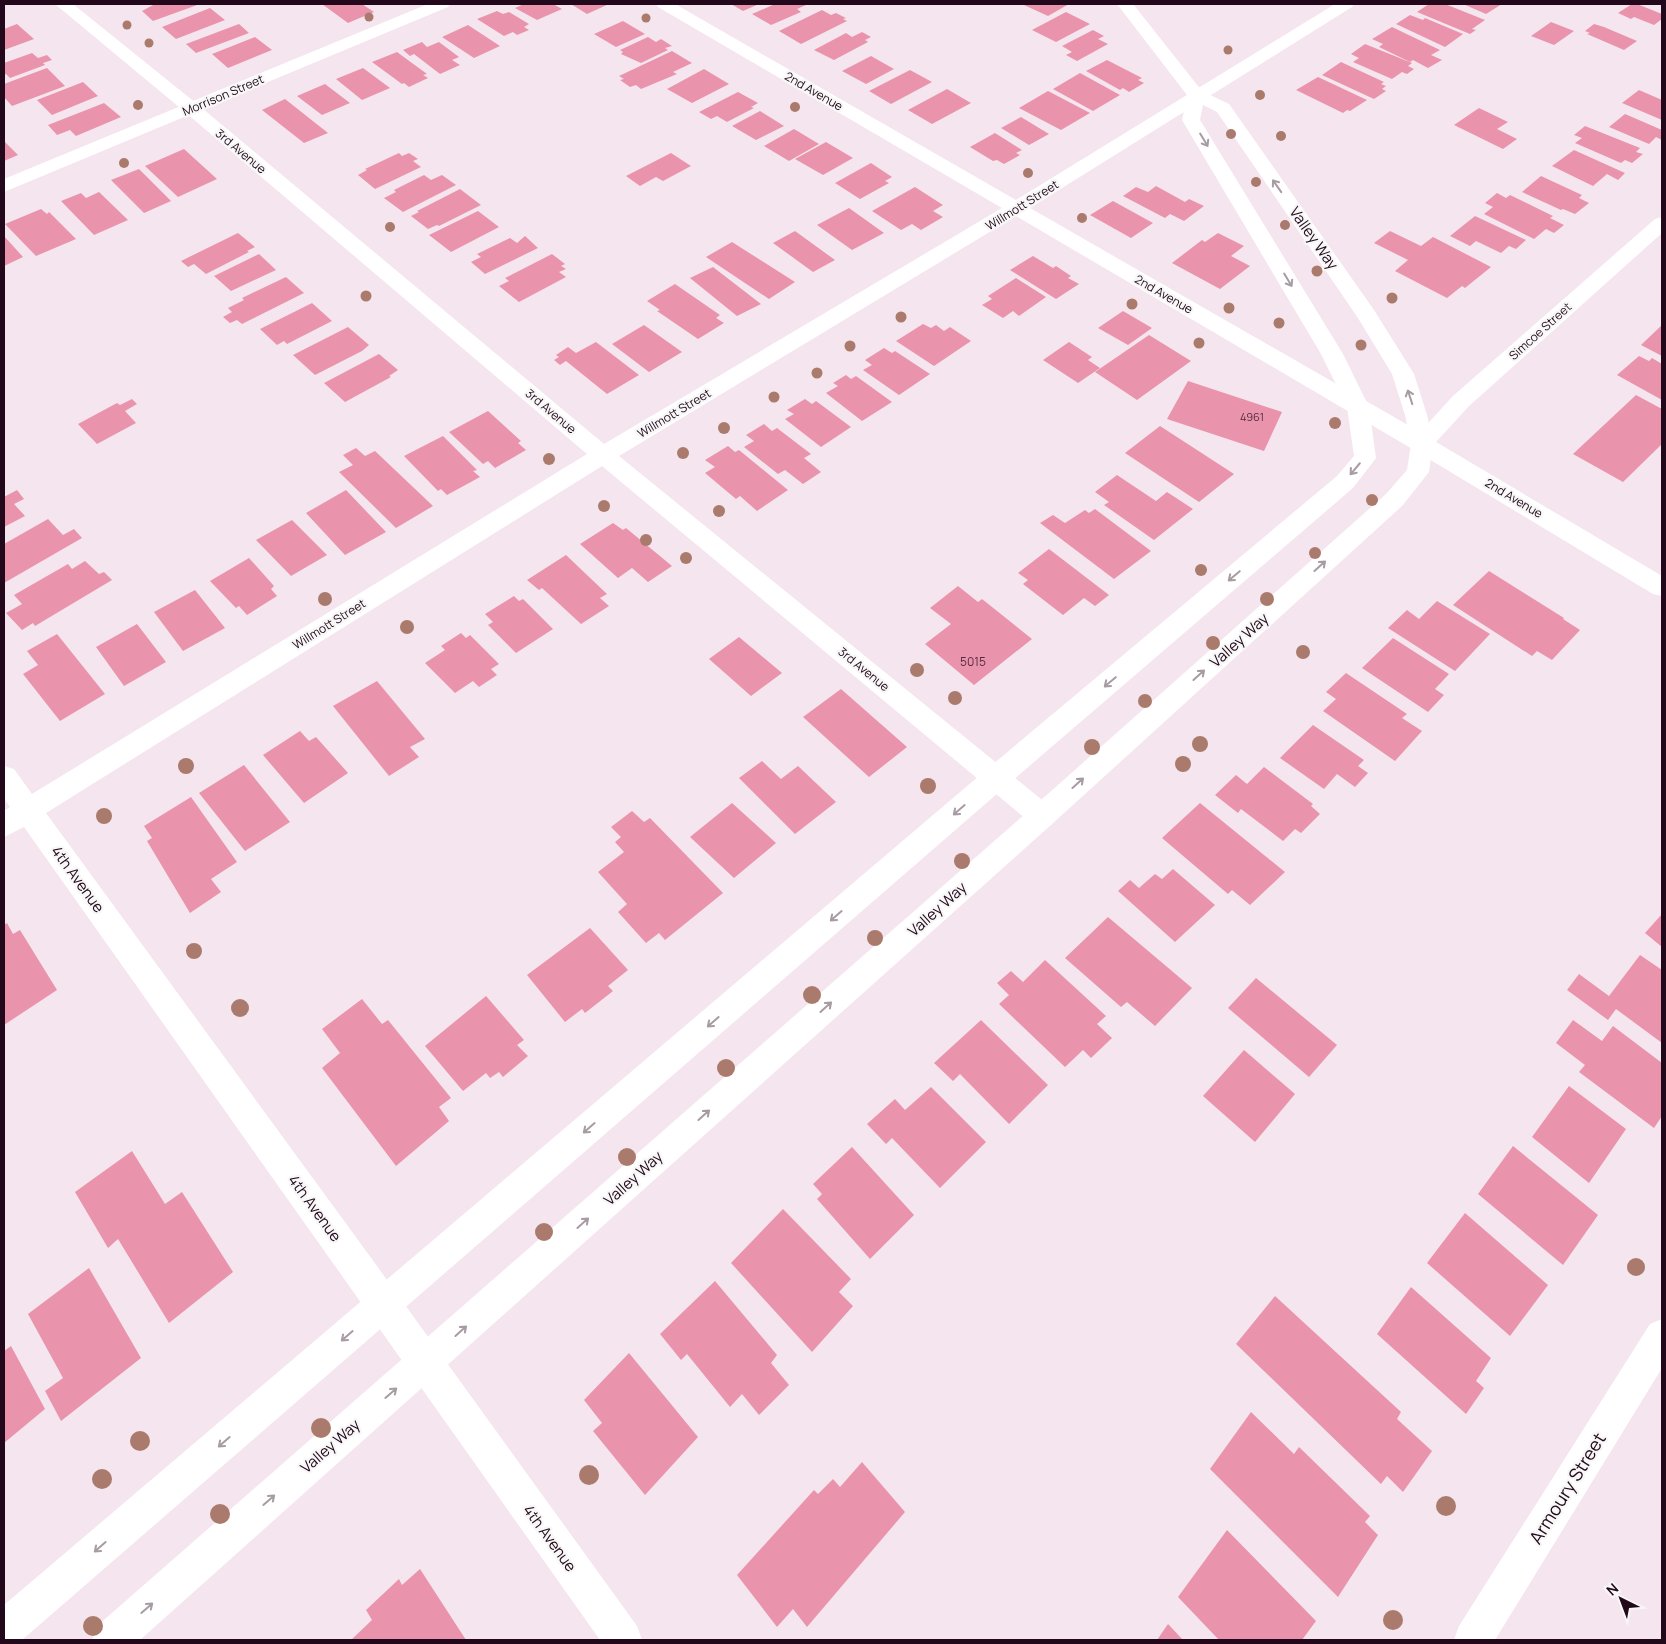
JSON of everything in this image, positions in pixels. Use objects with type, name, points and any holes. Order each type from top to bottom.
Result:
[{"type":"street","name":"3rd Avenue","points":[[63,4],[191,108],[603,455],[1042,816]]},
{"type":"street","name":"Morrison Street","points":[[4,186],[442,4]]},
{"type":"street","name":"2nd Avenue","points":[[664,4],[1358,406],[1662,587]]},
{"type":"street","name":"Valley Way","points":[[110,1640],[1042,816],[1394,500],[1418,472],[1422,444],[1416,415],[1403,374],[1367,315],[1222,108],[1196,96],[1125,4]]},
{"type":"street","name":"Willmott Street","points":[[16,817],[603,455],[1016,208],[1346,4]]},
{"type":"street","points":[[4,1630],[996,778],[1345,482],[1364,458],[1358,406],[1332,354],[1191,120],[1196,96]]},
{"type":"street","name":"Simcoe Street","points":[[1422,444],[1461,401],[1662,223]]},
{"type":"street","name":"4th Avenue","points":[[4,777],[16,817],[384,1304],[623,1640]]},
{"type":"street","name":"Armoury Street","points":[[1473,1640],[1661,1340]]},
{"type":"building","points":[[155,4],[200,4],[153,21],[142,11]]},
{"type":"building","points":[[322,4],[362,4],[374,12],[348,23]]},
{"type":"building","points":[[524,4],[553,4],[562,9],[537,20],[515,8]]},
{"type":"building","points":[[571,4],[609,4],[587,14]]},
{"type":"building","points":[[731,4],[759,4],[743,11]]},
{"type":"building","points":[[775,4],[806,5],[797,9],[801,12],[771,25],[752,14]]},
{"type":"building","points":[[1069,4],[1048,16],[1024,5]]},
{"type":"building","points":[[1429,4],[1445,4],[1485,20],[1472,29],[1476,30],[1470,34],[1417,12]]},
{"type":"building","points":[[1463,4],[1502,4],[1486,14]]},
{"type":"building","points":[[1632,4],[1637,4],[1662,14],[1662,19],[1654,25],[1634,17],[1631,19],[1618,13]]},
{"type":"building","points":[[210,8],[225,20],[176,39],[162,27]]},
{"type":"building","points":[[822,10],[831,15],[836,13],[846,18],[843,19],[847,21],[801,44],[779,31]]},
{"type":"building","points":[[497,11],[503,14],[509,12],[529,24],[524,27],[529,30],[517,35],[513,32],[504,36],[477,19]]},
{"type":"building","points":[[1066,12],[1090,24],[1056,42],[1032,30]]},
{"type":"building","points":[[1410,15],[1423,20],[1425,18],[1463,34],[1445,47],[1396,24]]},
{"type":"building","points":[[623,21],[645,34],[616,47],[594,34]]},
{"type":"building","points":[[1551,22],[1574,31],[1554,45],[1531,36]]},
{"type":"building","points":[[17,24],[34,39],[4,50],[4,29]]},
{"type":"building","points":[[239,24],[249,33],[196,53],[186,44]]},
{"type":"building","points":[[1594,24],[1637,41],[1624,50],[1587,34],[1590,33],[1585,31]]},
{"type":"building","points":[[468,25],[500,46],[474,58],[442,37]]},
{"type":"building","points":[[1392,27],[1440,50],[1431,55],[1442,60],[1428,68],[1413,60],[1410,62],[1379,47],[1383,44],[1372,39]]},
{"type":"building","points":[[1093,30],[1104,36],[1098,39],[1108,44],[1077,61],[1066,55],[1072,52],[1062,46]]},
{"type":"building","points":[[862,32],[871,37],[865,40],[868,42],[834,60],[814,50],[846,33],[852,37]]},
{"type":"building","points":[[255,37],[272,50],[228,68],[212,54]]},
{"type":"building","points":[[648,37],[656,42],[661,39],[672,46],[665,48],[668,50],[641,63],[621,54],[623,52],[620,50]]},
{"type":"building","points":[[422,42],[427,47],[439,42],[459,57],[452,60],[460,65],[440,74],[414,54],[410,56],[403,50]]},
{"type":"building","points":[[1365,44],[1412,63],[1408,66],[1414,69],[1407,74],[1402,72],[1392,79],[1353,62],[1359,58],[1351,54]]},
{"type":"building","points":[[672,51],[692,63],[673,72],[677,74],[641,89],[636,85],[630,87],[620,80],[624,79],[619,76]]},
{"type":"building","points":[[397,52],[427,74],[423,75],[428,78],[409,87],[372,62]]},
{"type":"building","points":[[32,53],[38,58],[47,55],[52,60],[43,63],[45,65],[10,78],[6,74],[4,75],[4,63]]},
{"type":"building","points":[[871,56],[894,69],[866,84],[842,71]]},
{"type":"building","points":[[1107,60],[1142,78],[1138,80],[1144,83],[1129,92],[1123,88],[1120,90],[1086,71]]},
{"type":"building","points":[[1341,62],[1384,82],[1381,84],[1386,86],[1382,89],[1386,91],[1374,99],[1322,75]]},
{"type":"building","points":[[47,68],[65,86],[12,106],[4,97],[4,84]]},
{"type":"building","points":[[363,68],[390,88],[362,100],[336,79]]},
{"type":"building","points":[[704,69],[729,84],[692,103],[667,89]]},
{"type":"building","points":[[910,70],[932,82],[891,104],[869,91]]},
{"type":"building","points":[[1080,73],[1120,95],[1093,111],[1053,89]]},
{"type":"building","points":[[1318,77],[1367,100],[1350,111],[1347,110],[1343,113],[1296,90]]},
{"type":"building","points":[[83,82],[98,96],[52,115],[37,100]]},
{"type":"building","points":[[325,84],[350,103],[322,115],[297,96]]},
{"type":"building","points":[[947,89],[971,103],[932,124],[908,110]]},
{"type":"building","points":[[1639,90],[1662,100],[1662,120],[1622,103]]},
{"type":"building","points":[[1048,91],[1090,113],[1061,130],[1019,108]]},
{"type":"building","points":[[738,92],[758,103],[751,107],[754,108],[727,122],[717,116],[711,119],[699,112]]},
{"type":"building","points":[[285,99],[328,133],[304,143],[262,110]]},
{"type":"building","points":[[104,103],[121,117],[76,136],[70,130],[57,135],[48,125]]},
{"type":"building","points":[[1479,108],[1508,122],[1497,129],[1517,139],[1503,149],[1454,125]]},
{"type":"building","points":[[760,111],[784,126],[756,140],[732,126]]},
{"type":"building","points":[[1625,114],[1662,130],[1662,140],[1656,137],[1649,144],[1609,127]]},
{"type":"building","points":[[1021,117],[1049,134],[1029,145],[1001,128]]},
{"type":"building","points":[[1585,126],[1640,148],[1636,152],[1643,154],[1632,163],[1625,160],[1621,163],[1575,143],[1582,138],[1574,135]]},
{"type":"building","points":[[794,129],[819,144],[789,161],[764,146]]},
{"type":"building","points":[[995,133],[1022,150],[1016,153],[1020,155],[1004,164],[997,160],[993,161],[970,147]]},
{"type":"building","points":[[4,141],[18,155],[4,161]]},
{"type":"building","points":[[826,142],[853,158],[823,175],[795,159]]},
{"type":"building","points":[[184,149],[217,179],[178,197],[145,166]]},
{"type":"building","points":[[1574,150],[1625,173],[1618,180],[1607,174],[1593,186],[1552,166]]},
{"type":"building","points":[[399,153],[402,156],[409,153],[418,159],[413,161],[421,167],[375,189],[358,175],[367,170],[365,169]]},
{"type":"building","points":[[671,153],[691,166],[663,181],[656,177],[640,186],[626,176]]},
{"type":"building","points":[[871,163],[892,177],[885,181],[889,183],[860,199],[835,183]]},
{"type":"building","points":[[139,169],[171,201],[144,213],[111,180]]},
{"type":"building","points":[[424,175],[431,180],[442,175],[456,185],[403,212],[384,198],[396,192],[394,190]]},
{"type":"building","points":[[1541,176],[1582,195],[1579,198],[1589,203],[1575,214],[1563,209],[1561,210],[1522,192]]},
{"type":"building","points":[[1156,186],[1185,202],[1189,199],[1204,206],[1184,221],[1170,214],[1165,218],[1123,196],[1136,187],[1148,192]]},
{"type":"building","points":[[915,187],[943,205],[933,211],[943,217],[921,230],[912,224],[901,230],[872,211]]},
{"type":"building","points":[[460,189],[481,205],[439,226],[428,229],[411,216],[419,212],[417,211]]},
{"type":"building","points":[[99,192],[128,220],[94,235],[61,201],[81,193],[86,198]]},
{"type":"building","points":[[1497,193],[1506,198],[1510,195],[1553,216],[1550,218],[1564,225],[1554,233],[1546,229],[1534,239],[1484,214],[1493,207],[1485,203]]},
{"type":"building","points":[[1113,201],[1153,223],[1131,238],[1090,215]]},
{"type":"building","points":[[849,208],[884,233],[852,250],[817,225]]},
{"type":"building","points":[[41,209],[47,214],[49,212],[76,239],[36,256],[5,224]]},
{"type":"building","points":[[478,211],[499,227],[451,252],[429,235]]},
{"type":"building","points":[[1475,216],[1526,240],[1516,249],[1509,246],[1501,253],[1476,241],[1470,246],[1450,236]]},
{"type":"building","points":[[795,231],[835,260],[813,272],[773,243]]},
{"type":"building","points":[[1390,231],[1421,246],[1433,237],[1491,267],[1465,288],[1462,286],[1447,298],[1395,271],[1408,260],[1374,243]]},
{"type":"building","points":[[238,233],[255,247],[206,274],[194,264],[188,267],[181,261]]},
{"type":"building","points":[[1218,233],[1244,246],[1231,256],[1250,266],[1220,289],[1172,263],[1202,240],[1205,242]]},
{"type":"building","points":[[4,236],[23,257],[4,266]]},
{"type":"building","points":[[525,236],[538,248],[485,274],[471,262],[481,257],[477,254],[510,238],[517,243]]},
{"type":"building","points":[[732,242],[795,282],[769,299],[706,257]]},
{"type":"building","points":[[259,254],[276,270],[231,291],[214,276]]},
{"type":"building","points":[[552,254],[565,264],[561,266],[566,269],[559,272],[566,277],[519,302],[499,286],[509,281],[505,278]]},
{"type":"building","points":[[1033,256],[1053,268],[1056,266],[1071,276],[1068,278],[1079,284],[1056,299],[1010,270]]},
{"type":"building","points":[[713,267],[761,304],[737,316],[690,278]]},
{"type":"building","points":[[286,277],[304,293],[242,324],[237,320],[230,323],[223,317],[232,312],[228,308],[244,300],[242,298]]},
{"type":"building","points":[[1016,278],[1046,297],[1019,316],[1013,311],[1003,318],[982,305],[992,299],[988,296]]},
{"type":"building","points":[[675,284],[720,315],[716,318],[724,323],[698,339],[657,311],[660,310],[647,301]]},
{"type":"building","points":[[312,303],[332,321],[287,344],[284,341],[277,345],[260,329]]},
{"type":"building","points":[[1123,311],[1152,328],[1128,345],[1098,328]]},
{"type":"building","points":[[923,324],[931,328],[936,325],[944,331],[950,327],[971,341],[934,366],[896,341]]},
{"type":"building","points":[[644,325],[682,352],[649,372],[612,344]]},
{"type":"building","points":[[1662,325],[1662,356],[1641,345]]},
{"type":"building","points":[[348,327],[369,345],[362,351],[315,375],[293,355]]},
{"type":"building","points":[[1149,335],[1191,361],[1137,400],[1095,372]]},
{"type":"building","points":[[596,342],[639,375],[607,394],[566,361],[560,365],[554,360],[559,357],[556,355],[568,347],[576,353]]},
{"type":"building","points":[[1069,342],[1092,357],[1088,360],[1100,368],[1078,383],[1043,360]]},
{"type":"building","points":[[884,348],[892,353],[895,351],[930,374],[899,395],[863,370],[872,365],[865,360]]},
{"type":"building","points":[[379,354],[398,370],[389,376],[391,377],[345,402],[324,383]]},
{"type":"building","points":[[1639,356],[1649,361],[1652,358],[1662,364],[1662,400],[1617,375]]},
{"type":"building","points":[[846,375],[851,379],[856,376],[892,402],[862,421],[826,393],[838,386],[833,383]]},
{"type":"building","points":[[1188,381],[1282,412],[1264,451],[1167,419]]},
{"type":"building","points":[[1636,395],[1662,409],[1662,444],[1623,482],[1573,454]]},
{"type":"building","points":[[132,399],[137,404],[125,411],[136,423],[97,444],[78,424],[117,403],[120,405]]},
{"type":"building","points":[[805,399],[812,404],[816,401],[851,427],[821,447],[785,419],[794,414],[787,410]]},
{"type":"building","points":[[488,411],[521,441],[518,443],[526,450],[495,468],[488,461],[483,464],[449,432]]},
{"type":"building","points":[[764,424],[772,431],[777,428],[811,454],[804,458],[821,472],[803,484],[785,470],[778,474],[744,447],[754,441],[746,435]]},
{"type":"building","points":[[1160,426],[1234,474],[1199,502],[1125,453]]},
{"type":"building","points":[[443,436],[477,470],[473,471],[480,477],[447,495],[441,489],[438,491],[404,456]]},
{"type":"building","points":[[728,446],[735,452],[739,450],[788,490],[757,511],[740,496],[736,499],[705,473],[715,467],[705,460]]},
{"type":"building","points":[[356,448],[365,456],[375,451],[433,506],[396,528],[339,472],[353,465],[343,455]]},
{"type":"building","points":[[1117,475],[1156,501],[1167,492],[1193,509],[1154,540],[1104,505],[1109,502],[1095,492]]},
{"type":"building","points":[[17,490],[24,499],[14,504],[25,516],[4,527],[4,497]]},
{"type":"building","points":[[346,490],[386,532],[345,555],[306,513]]},
{"type":"building","points":[[1095,509],[1151,551],[1114,579],[1040,523],[1053,515],[1065,523],[1085,510],[1089,513]]},
{"type":"building","points":[[48,519],[63,535],[74,529],[82,538],[4,583],[4,544]]},
{"type":"building","points":[[292,520],[327,555],[291,576],[256,540]]},
{"type":"building","points":[[613,523],[623,530],[626,528],[672,566],[648,582],[632,568],[618,578],[580,544]]},
{"type":"building","points":[[1049,549],[1109,595],[1095,606],[1084,598],[1063,615],[1023,584],[1028,580],[1018,573]]},
{"type":"building","points":[[566,555],[607,594],[600,598],[609,606],[581,624],[542,588],[539,590],[527,580]]},
{"type":"building","points":[[249,558],[274,586],[271,589],[277,596],[247,615],[239,606],[236,608],[210,581]]},
{"type":"building","points":[[85,561],[99,574],[104,572],[112,580],[35,626],[33,623],[22,630],[6,613],[22,604],[14,595],[68,564],[72,569]]},
{"type":"building","points":[[1489,571],[1580,630],[1552,660],[1537,651],[1532,656],[1453,605]]},
{"type":"building","points":[[958,586],[978,602],[982,599],[1032,639],[974,685],[925,644],[951,624],[930,608]]},
{"type":"building","points":[[195,590],[225,628],[183,651],[154,612]]},
{"type":"building","points":[[514,596],[519,601],[523,599],[553,629],[516,653],[488,625],[493,622],[485,614]]},
{"type":"building","points":[[1437,601],[1490,634],[1455,671],[1388,628],[1407,610],[1419,619]]},
{"type":"building","points":[[137,624],[166,662],[124,686],[96,647]]},
{"type":"building","points":[[461,633],[466,638],[470,635],[499,664],[491,669],[497,675],[479,687],[473,681],[455,693],[425,663],[445,650],[441,646]]},
{"type":"building","points":[[57,634],[105,694],[60,721],[23,674],[38,665],[27,651]]},
{"type":"building","points":[[739,637],[782,673],[751,696],[709,659]]},
{"type":"building","points":[[1393,638],[1449,674],[1435,689],[1444,695],[1428,712],[1362,668]]},
{"type":"building","points":[[1346,673],[1407,714],[1402,718],[1422,731],[1395,761],[1323,711],[1336,699],[1326,692]]},
{"type":"building","points":[[377,681],[425,739],[410,747],[419,757],[389,776],[333,706]]},
{"type":"building","points":[[841,689],[907,747],[869,777],[803,717]]},
{"type":"building","points":[[1313,725],[1364,760],[1358,766],[1368,773],[1355,787],[1337,774],[1324,789],[1280,758]]},
{"type":"building","points":[[300,731],[309,741],[316,737],[348,773],[304,803],[263,755]]},
{"type":"building","points":[[762,761],[781,779],[798,766],[836,802],[795,834],[739,778]]},
{"type":"building","points":[[244,765],[290,822],[245,851],[199,793]]},
{"type":"building","points":[[1264,767],[1313,804],[1311,806],[1320,814],[1301,833],[1295,829],[1283,841],[1241,809],[1238,813],[1215,795],[1236,775],[1247,784]]},
{"type":"building","points":[[191,797],[237,862],[211,879],[221,892],[190,913],[147,841],[152,838],[144,826]]},
{"type":"building","points":[[732,803],[776,843],[734,878],[690,837]]},
{"type":"building","points":[[1200,803],[1285,872],[1250,905],[1232,890],[1228,894],[1162,838]]},
{"type":"building","points":[[632,811],[644,822],[650,818],[723,893],[665,940],[659,933],[646,943],[618,912],[627,904],[598,872],[624,852],[615,842],[621,837],[611,827]]},
{"type":"building","points":[[1173,869],[1215,905],[1175,942],[1118,891],[1130,880],[1139,888],[1155,874],[1162,879]]},
{"type":"building","points":[[1662,914],[1662,947],[1645,933]]},
{"type":"building","points":[[1108,917],[1192,988],[1155,1026],[1127,1002],[1121,1007],[1065,958]]},
{"type":"building","points":[[7,923],[13,934],[20,930],[57,990],[4,1025],[4,925]]},
{"type":"building","points":[[590,928],[628,970],[608,986],[613,991],[585,1013],[582,1009],[565,1022],[527,975]]},
{"type":"building","points":[[1640,955],[1662,970],[1662,1043],[1616,1009],[1608,1020],[1567,990],[1579,974],[1609,996]]},
{"type":"building","points":[[1045,960],[1106,1016],[1097,1024],[1112,1038],[1091,1058],[1083,1050],[1065,1067],[999,1004],[1009,995],[997,983],[1011,971],[1023,982]]},
{"type":"building","points":[[1256,978],[1337,1045],[1309,1077],[1228,1008]]},
{"type":"building","points":[[486,996],[524,1040],[517,1045],[528,1056],[503,1077],[499,1072],[490,1078],[486,1073],[463,1091],[425,1046]]},
{"type":"building","points":[[362,999],[382,1024],[388,1020],[451,1098],[439,1107],[449,1121],[396,1166],[322,1068],[340,1053],[322,1029]]},
{"type":"building","points":[[981,1020],[1048,1085],[1009,1124],[960,1074],[953,1081],[934,1063]]},
{"type":"building","points":[[1573,1020],[1602,1041],[1613,1026],[1662,1063],[1662,1116],[1654,1128],[1579,1072],[1585,1065],[1556,1043]]},
{"type":"building","points":[[1244,1050],[1295,1094],[1255,1142],[1203,1096]]},
{"type":"building","points":[[1569,1086],[1626,1129],[1589,1183],[1532,1137]]},
{"type":"building","points":[[931,1087],[986,1142],[940,1188],[892,1138],[886,1144],[867,1124],[895,1099],[905,1110]]},
{"type":"building","points":[[1513,1146],[1598,1215],[1563,1265],[1478,1194]]},
{"type":"building","points":[[852,1147],[914,1215],[870,1259],[817,1199],[822,1194],[813,1184]]},
{"type":"building","points":[[132,1151],[165,1204],[182,1192],[233,1272],[169,1323],[118,1239],[108,1248],[75,1192]]},
{"type":"building","points":[[783,1209],[851,1279],[839,1292],[853,1306],[812,1352],[731,1263]]},
{"type":"building","points":[[1465,1213],[1548,1285],[1510,1336],[1427,1263]]},
{"type":"building","points":[[89,1268],[141,1358],[61,1421],[45,1391],[63,1378],[28,1314]]},
{"type":"building","points":[[715,1281],[777,1355],[771,1363],[789,1385],[759,1415],[742,1394],[730,1407],[687,1354],[681,1360],[660,1334]]},
{"type":"building","points":[[1411,1287],[1491,1358],[1476,1381],[1484,1388],[1466,1414],[1377,1334]]},
{"type":"building","points":[[1275,1296],[1401,1412],[1397,1419],[1432,1451],[1403,1492],[1387,1476],[1381,1484],[1236,1344]]},
{"type":"building","points":[[11,1346],[45,1409],[4,1443],[4,1351]]},
{"type":"building","points":[[629,1353],[698,1437],[645,1495],[593,1431],[602,1423],[584,1400]]},
{"type":"building","points":[[1251,1412],[1294,1454],[1299,1447],[1370,1516],[1365,1522],[1378,1535],[1338,1597],[1210,1469]]},
{"type":"building","points":[[862,1462],[905,1512],[807,1627],[793,1609],[777,1627],[737,1575],[814,1490],[818,1494],[833,1479],[840,1487]]},
{"type":"building","points":[[1227,1530],[1316,1621],[1302,1640],[1219,1640],[1178,1597]]},
{"type":"building","points":[[420,1569],[466,1640],[351,1640],[372,1620],[366,1610],[399,1579],[402,1585]]},
{"type":"building","points":[[1168,1624],[1183,1640],[1157,1640]]}]
